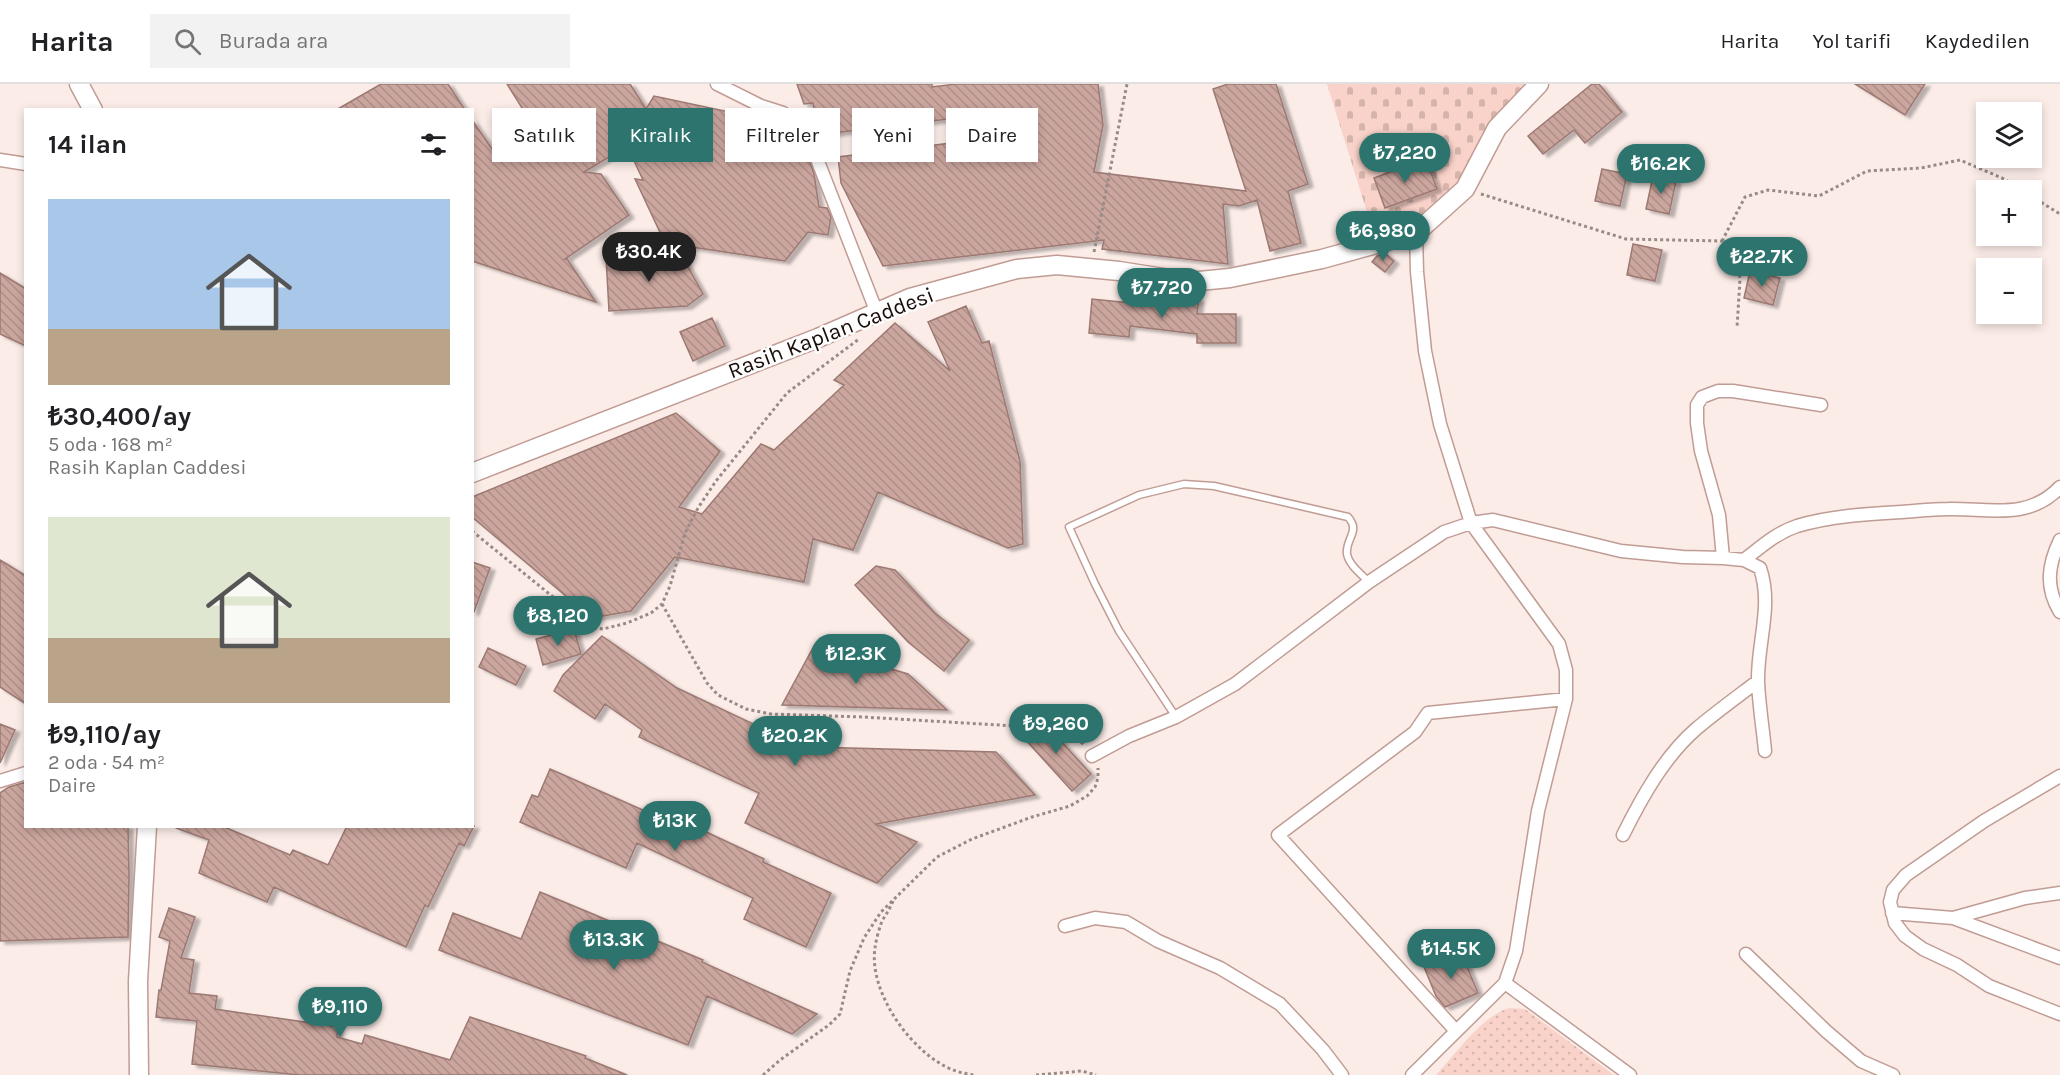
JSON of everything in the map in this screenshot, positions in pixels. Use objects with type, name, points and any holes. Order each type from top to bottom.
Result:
[{"type":"street","points":[[79,84],[92,108]]},
{"type":"street","points":[[717,84],[761,106],[783,113],[804,128],[877,313]]},
{"type":"street","name":"Rasih Kaplan Caddesi","points":[[474,472],[818,338],[910,298],[1017,269],[1057,265],[1119,271],[1189,282],[1230,278],[1322,260],[1416,232],[1465,189],[1497,128],[1539,84]]},
{"type":"street","points":[[0,159],[24,164]]},
{"type":"street","points":[[1412,1075],[1505,983],[1516,951],[1538,811],[1566,699],[1566,670],[1558,644],[1471,523],[1440,424],[1427,362],[1417,272],[1416,232]]},
{"type":"street","points":[[1723,558],[1719,515],[1701,451],[1697,423],[1697,405],[1702,397],[1718,391],[1733,392],[1821,405]]},
{"type":"street","points":[[1744,560],[1775,536],[1796,527],[1824,520],[1948,508],[2001,512],[2033,506],[2052,496],[2060,488]]},
{"type":"street","points":[[1092,756],[1129,736],[1176,717],[1235,684],[1368,582],[1444,532],[1471,523],[1493,520],[1620,551],[1744,560],[1760,568],[1766,605],[1758,681],[1765,751]]},
{"type":"street","points":[[2060,540],[2052,558],[2049,576],[2053,601],[2060,612]]},
{"type":"street","points":[[1623,835],[1650,786],[1675,751],[1695,730],[1758,681]]},
{"type":"street","points":[[1456,1031],[1278,835],[1415,732],[1428,713],[1566,699]]},
{"type":"street","points":[[0,782],[24,774]]},
{"type":"street","points":[[2060,776],[1984,821],[1906,875],[1893,890],[1890,902],[1895,923],[1905,936],[1923,949],[1957,965],[1989,986],[2060,1014]]},
{"type":"street","points":[[139,1075],[138,981],[147,828]]},
{"type":"street","points":[[1953,918],[2025,898],[2060,893]]},
{"type":"street","points":[[1892,913],[1953,918],[2060,958]]},
{"type":"street","points":[[1065,926],[1095,918],[1126,922],[1158,941],[1220,968],[1280,1004],[1323,1050],[1342,1075]]},
{"type":"street","points":[[1746,954],[1852,1053],[1861,1060],[1893,1075]]},
{"type":"street","points":[[1505,983],[1630,1075]]},
{"type":"lane","points":[[1176,717],[1109,613],[1069,527],[1153,490],[1184,484],[1214,486],[1348,517],[1354,531],[1347,550],[1348,558],[1368,582]]},
{"type":"path","points":[[1090,268],[1126,84]]},
{"type":"path","points":[[1722,241],[1745,197],[1768,190],[1819,196],[1867,171],[1921,168],[1960,160],[2006,180]]},
{"type":"path","points":[[1465,189],[1626,239],[1722,241],[1737,256],[1740,279],[1737,328]]},
{"type":"path","points":[[2042,203],[2060,214]]},
{"type":"path","points":[[474,533],[590,627],[603,629],[627,623],[651,613],[662,604],[670,586],[686,533],[698,508],[716,481],[788,393],[859,339]]},
{"type":"path","points":[[662,604],[707,683],[718,695],[746,709],[771,714],[1057,727],[1068,729],[1087,748],[1097,766],[1098,778],[1095,787],[1087,796],[1070,806],[972,839],[937,857],[881,912],[864,938],[850,971],[840,1014],[764,1075]]},
{"type":"path","points":[[893,899],[881,923],[875,950],[876,978],[888,1009],[931,1057],[955,1071],[974,1075]]},
{"type":"path","points":[[1036,1075],[1082,1071],[1096,1075]]},
{"type":"green space","points":[[1327,84],[1539,84],[1441,212],[1377,244]]},
{"type":"green space","points":[[1510,1008],[1525,1009],[1614,1075],[1436,1075],[1489,1018]]},
{"type":"building","points":[[381,84],[448,84],[464,108],[339,108]]},
{"type":"building","points":[[507,84],[630,84],[645,108],[608,108],[608,157],[584,172],[601,174],[629,215],[565,259],[596,302],[474,262],[474,123],[492,149],[492,162],[596,162],[596,108],[522,108]]},
{"type":"building","points":[[797,84],[932,84],[932,87],[956,84],[1098,84],[1103,125],[1094,172],[1246,191],[1213,89],[1228,84],[1276,84],[1308,184],[1288,191],[1301,243],[1270,251],[1257,200],[1239,206],[1223,204],[1228,264],[1102,249],[1104,240],[883,266],[841,183],[840,157],[852,155],[852,162],[934,162],[934,145],[946,144],[946,162],[1038,162],[1038,108],[946,108],[946,119],[934,121],[934,108],[852,108],[852,131],[840,132],[840,108],[814,108],[813,103],[804,104]]},
{"type":"building","points":[[1592,84],[1599,84],[1622,112],[1585,143],[1574,130],[1543,154],[1528,136]]},
{"type":"building","points":[[1855,84],[1925,84],[1905,115]]},
{"type":"building","points":[[654,96],[711,108],[647,108]]},
{"type":"building","points":[[713,109],[725,111],[725,162],[810,162],[819,207],[827,208],[831,217],[828,235],[808,232],[785,261],[665,243],[635,179],[643,180],[635,162],[713,162]]},
{"type":"building","points":[[1426,159],[1437,189],[1385,208],[1374,178]]},
{"type":"building","points":[[1602,169],[1627,174],[1620,206],[1595,201]]},
{"type":"building","points":[[1653,176],[1676,181],[1669,214],[1646,209]]},
{"type":"building","points":[[1633,244],[1662,250],[1655,281],[1627,275]]},
{"type":"building","points":[[1385,253],[1394,261],[1385,272],[1372,262],[1377,256]]},
{"type":"building","points":[[657,254],[665,266],[682,256],[703,294],[687,306],[609,311],[606,257]]},
{"type":"building","points":[[1750,271],[1780,278],[1773,305],[1744,298]]},
{"type":"building","points":[[0,273],[24,288],[24,345],[0,334]]},
{"type":"building","points":[[1153,294],[1199,299],[1197,314],[1236,314],[1236,343],[1197,343],[1197,334],[1130,326],[1129,337],[1089,333],[1092,299],[1152,305]]},
{"type":"building","points":[[966,306],[982,343],[989,341],[1020,461],[1023,544],[1008,548],[878,492],[853,550],[813,539],[804,582],[675,557],[631,611],[592,618],[474,519],[474,496],[676,413],[720,451],[679,507],[702,514],[761,444],[774,450],[844,385],[834,380],[895,323],[950,371],[928,322]]},
{"type":"building","points":[[712,318],[725,346],[693,361],[680,332]]},
{"type":"building","points":[[0,560],[24,575],[24,703],[0,687]]},
{"type":"building","points":[[474,563],[490,568],[474,612]]},
{"type":"building","points":[[876,566],[895,570],[935,613],[969,640],[944,671],[908,642],[855,585]]},
{"type":"building","points":[[574,629],[581,654],[543,665],[536,639]]},
{"type":"building","points":[[602,636],[677,688],[781,737],[777,746],[996,752],[1035,795],[876,824],[917,842],[877,883],[745,823],[759,793],[639,737],[642,730],[605,704],[595,719],[554,691],[563,675]]},
{"type":"building","points":[[814,646],[908,674],[947,710],[782,705]]},
{"type":"building","points":[[488,648],[526,666],[516,685],[479,667]]},
{"type":"building","points":[[0,724],[15,730],[0,763]]},
{"type":"building","points":[[1014,727],[1048,727],[1091,774],[1072,791]]},
{"type":"building","points":[[550,769],[654,815],[657,809],[831,893],[806,947],[744,919],[753,898],[637,843],[626,868],[520,822],[532,795],[538,797]]},
{"type":"building","points":[[24,783],[24,828],[128,828],[128,937],[0,941],[0,793],[9,787]]},
{"type":"building","points":[[176,828],[227,828],[290,855],[293,850],[328,865],[346,828],[473,828],[464,846],[459,843],[428,907],[425,905],[406,947],[274,887],[267,902],[199,873],[209,840]]},
{"type":"building","points":[[540,892],[703,960],[702,962],[817,1014],[792,1034],[707,996],[688,1045],[439,950],[453,913],[521,939]]},
{"type":"building","points":[[169,908],[195,917],[181,958],[194,960],[189,993],[217,996],[215,1009],[338,1027],[337,1037],[362,1044],[365,1035],[450,1060],[470,1017],[586,1056],[585,1058],[627,1075],[299,1075],[192,1064],[197,1021],[156,1017],[159,990],[161,990],[170,941],[159,937]]},
{"type":"building","points":[[1461,952],[1478,993],[1445,1007],[1436,996],[1424,967]]}]
